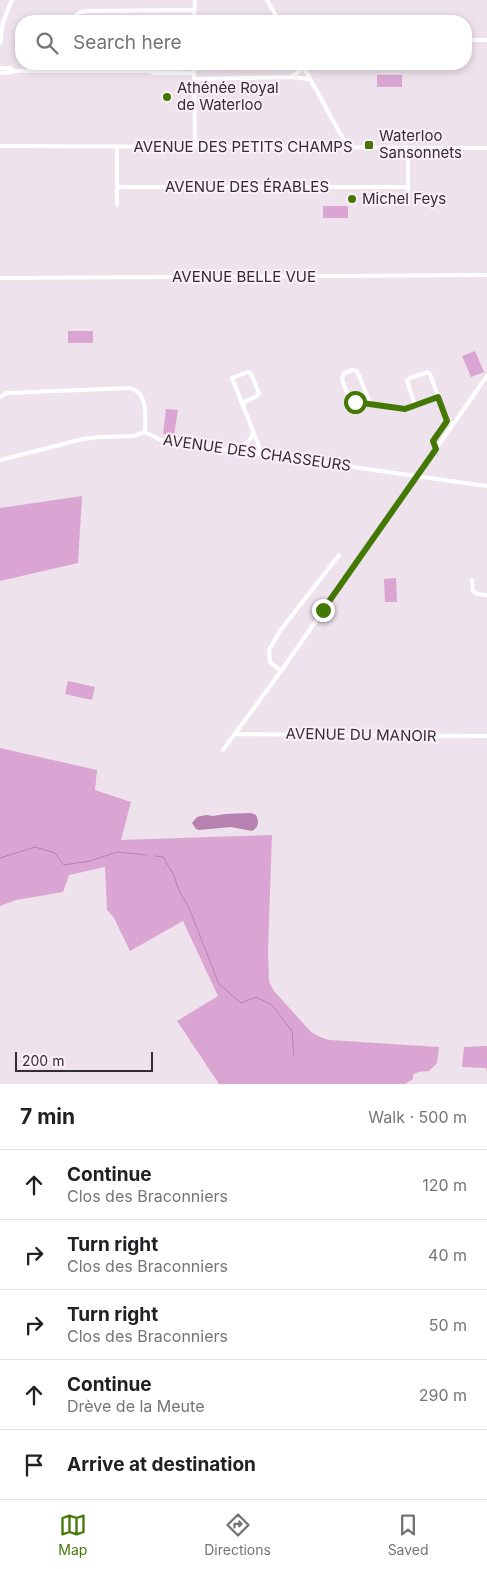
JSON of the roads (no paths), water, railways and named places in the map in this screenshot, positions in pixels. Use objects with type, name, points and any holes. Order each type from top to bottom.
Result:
[{"type":"street","points":[[0,43],[3,22],[12,0]]},
{"type":"street","points":[[194,0],[194,15]]},
{"type":"street","points":[[267,0],[276,15]]},
{"type":"street","points":[[77,15],[80,12],[88,11],[194,10]]},
{"type":"street","points":[[472,40],[487,40]]},
{"type":"street","points":[[0,68],[57,71],[149,71],[155,74],[194,76],[291,77],[310,79]]},
{"type":"street","points":[[0,73],[14,70]]},
{"type":"street","points":[[194,70],[195,147]]},
{"type":"street","points":[[291,77],[298,70]]},
{"type":"street","points":[[306,70],[348,148]]},
{"type":"street","name":"AVENUE DES PETITS CHAMPS","points":[[0,146],[487,148]]},
{"type":"street","points":[[117,147],[117,205]]},
{"type":"street","points":[[408,148],[408,203]]},
{"type":"street","name":"AVENUE DES ÉRABLES","points":[[117,188],[407,187]]},
{"type":"street","name":"AVENUE BELLE VUE","points":[[0,278],[487,275]]},
{"type":"street","points":[[371,405],[357,371],[353,370],[344,373],[342,379],[352,401],[371,405],[400,409],[438,397]]},
{"type":"street","points":[[242,402],[259,393],[251,374],[246,371],[232,378],[262,454]]},
{"type":"street","points":[[416,405],[407,381],[425,372],[430,374],[447,421],[453,424]]},
{"type":"street","points":[[223,750],[281,671],[487,376]]},
{"type":"street","points":[[0,397],[6,393],[130,388],[135,390],[144,403],[145,432]]},
{"type":"street","points":[[436,449],[433,441],[447,421]]},
{"type":"street","name":"AVENUE DES CHASSEURS","points":[[0,460],[83,439],[134,436],[145,432],[161,440],[487,486]]},
{"type":"street","points":[[234,450],[249,442],[253,432]]},
{"type":"street","points":[[281,671],[270,662],[269,650],[280,631],[339,555]]},
{"type":"street","points":[[472,580],[473,591],[477,594],[487,595]]},
{"type":"street","name":"AVENUE DU MANOIR","points":[[235,734],[487,736]]},
{"type":"waterway","points":[[0,858],[35,847],[55,853],[64,865],[90,861],[117,852],[147,855]]},
{"type":"waterway","points":[[155,856],[163,857],[174,875],[219,984],[241,1003],[256,997],[272,1005],[292,1031],[294,1056]]},
{"type":"place","name":"Athénée Royal de Waterloo","points":[[167,97]]},
{"type":"place","name":"Waterloo Sansonnets","points":[[369,145]]},
{"type":"place","name":"Michel Feys","points":[[352,199]]}]
